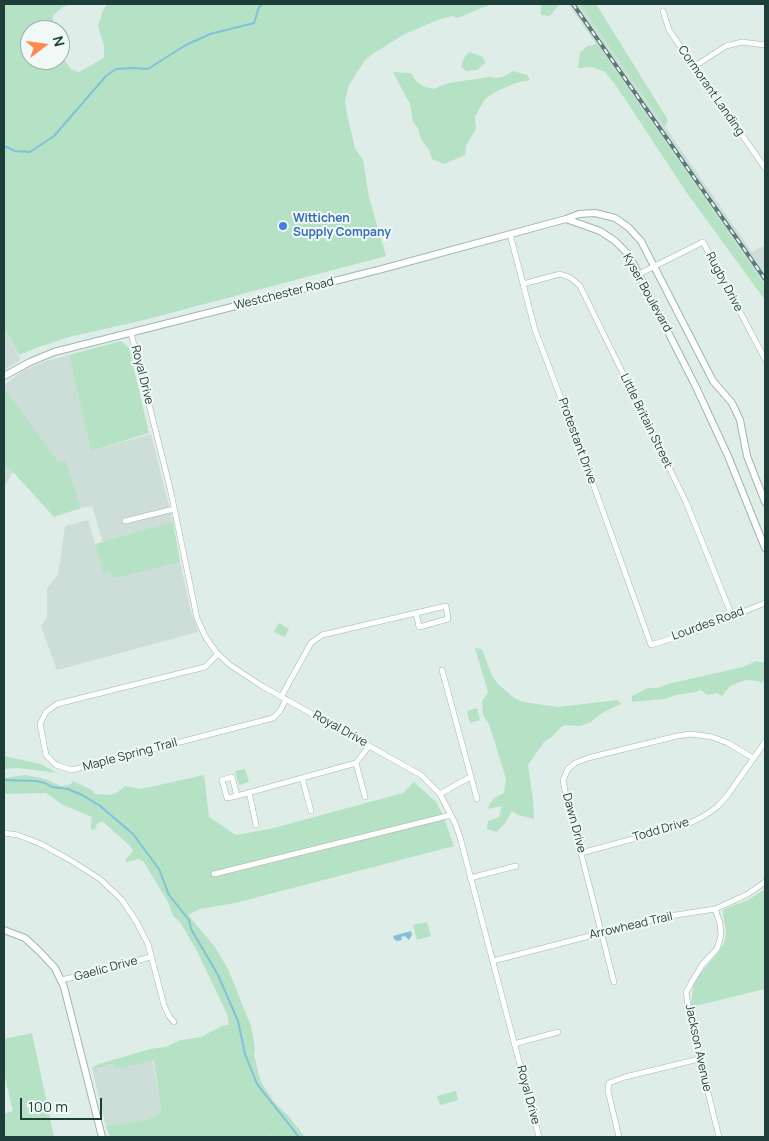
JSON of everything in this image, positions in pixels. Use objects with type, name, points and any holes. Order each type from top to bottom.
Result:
[{"type":"street","name":"Cormorant Landing","points":[[663,11],[669,30],[765,168]]},
{"type":"street","points":[[695,66],[726,46],[742,42],[765,45]]},
{"type":"street","name":"Kyser Boulevard","points":[[566,219],[579,214],[595,213],[615,218],[628,227],[641,241],[713,381],[732,403],[740,420],[747,456],[765,502]]},
{"type":"street","name":"Westchester Road","points":[[4,376],[54,352],[566,219]]},
{"type":"street","name":"Kyser Boulevard","points":[[566,219],[600,231],[615,241],[629,255],[700,395],[728,456],[765,548]]},
{"type":"street","name":"Protestant Drive","points":[[510,234],[535,330],[586,464],[651,645]]},
{"type":"street","name":"Rugby Drive","points":[[639,274],[703,242],[765,359]]},
{"type":"street","name":"Little Britain Street","points":[[522,284],[560,274],[571,278],[580,286],[686,502],[732,616]]},
{"type":"street","name":"Royal Drive","points":[[131,333],[174,509],[197,618],[205,636],[218,654],[230,665],[262,686],[422,775],[440,794],[460,837],[539,1137]]},
{"type":"street","points":[[125,521],[174,509]]},
{"type":"street","name":"Lourdes Road","points":[[651,645],[695,631],[765,603]]},
{"type":"street","points":[[283,698],[311,643],[322,635],[416,613],[446,606],[448,619],[419,627],[416,613]]},
{"type":"street","name":"Maple Spring Trail","points":[[218,654],[205,666],[57,704],[46,712],[40,724],[46,755],[56,765],[72,770],[273,718],[280,711],[283,698]]},
{"type":"street","points":[[442,670],[477,799]]},
{"type":"street","name":"Dawn Drive","points":[[614,982],[565,791],[563,780],[568,769],[575,763],[588,758],[691,734],[712,737],[728,742],[753,758]]},
{"type":"street","name":"Todd Drive","points":[[581,853],[688,824],[704,816],[717,807],[727,796],[765,742]]},
{"type":"street","points":[[237,796],[356,763],[369,746]]},
{"type":"street","points":[[356,763],[365,798]]},
{"type":"street","points":[[440,794],[470,777]]},
{"type":"street","points":[[302,778],[311,811]]},
{"type":"street","points":[[249,792],[256,825]]},
{"type":"street","points":[[214,874],[451,815]]},
{"type":"street","points":[[4,833],[18,835],[41,844],[100,879],[122,900],[148,944],[164,1005],[168,1016],[174,1022]]},
{"type":"street","points":[[470,878],[516,866]]},
{"type":"street","name":"Arrowhead Trail","points":[[493,961],[663,917],[716,909],[746,895],[765,882]]},
{"type":"street","name":"Jackson Avenue","points":[[716,909],[721,936],[717,949],[702,965],[686,992],[699,1059],[719,1137]]},
{"type":"street","points":[[4,930],[25,938],[55,968],[61,980],[69,1003],[102,1137]]},
{"type":"street","name":"Gaelic Drive","points":[[61,980],[150,957]]},
{"type":"street","points":[[514,1044],[558,1032]]},
{"type":"street","points":[[619,1137],[608,1091],[609,1083],[699,1059]]},
{"type":"shaded area","points":[[568,4],[580,4],[752,252],[765,245],[765,285]]},
{"type":"shaded area","points":[[4,327],[21,360],[4,370]]},
{"type":"shaded area","points":[[69,355],[91,451],[151,434],[173,522],[103,543],[92,506],[81,508],[66,460],[58,463],[4,387],[4,385],[23,371],[46,361]]},
{"type":"shaded area","points":[[4,465],[13,472],[4,487]]},
{"type":"shaded area","points":[[88,520],[104,573],[110,571],[113,579],[180,562],[190,608],[198,632],[57,670],[41,626],[47,618],[47,589],[58,574],[65,526]]},
{"type":"shaded area","points":[[153,1060],[161,1108],[158,1115],[149,1119],[106,1126],[92,1068],[96,1069],[113,1064],[123,1068]]},
{"type":"green space","points":[[4,4],[70,4],[61,8],[53,16],[53,20],[20,20],[20,70],[70,70],[70,68],[79,72],[104,58],[104,46],[98,26],[107,4],[492,4],[457,18],[452,16],[435,21],[403,35],[365,60],[349,85],[345,101],[347,114],[355,148],[363,160],[369,197],[386,256],[144,320],[69,337],[19,355],[4,327]]},
{"type":"green space","points":[[541,4],[564,4],[558,6],[550,16],[541,15]]},
{"type":"green space","points":[[580,4],[596,4],[668,120],[665,127]]},
{"type":"green space","points":[[597,44],[765,285],[765,300],[687,193],[617,87],[605,72],[592,67],[578,68],[580,53],[587,46]]},
{"type":"green space","points":[[469,52],[483,57],[485,63],[477,70],[466,71],[461,67],[464,58]]},
{"type":"green space","points":[[513,71],[527,75],[530,80],[516,83],[497,91],[485,99],[475,117],[476,129],[466,146],[465,155],[444,164],[432,159],[429,150],[421,139],[418,128],[413,122],[410,104],[393,72],[411,73],[416,81],[423,86],[433,89],[449,83],[489,77],[497,78]]},
{"type":"green space","points":[[121,341],[129,348],[149,433],[91,451],[69,355]]},
{"type":"green space","points":[[4,387],[58,462],[66,460],[81,508],[54,517],[13,472],[4,465]]},
{"type":"green space","points":[[173,522],[180,562],[113,579],[110,571],[104,574],[95,544]]},
{"type":"green space","points":[[279,623],[289,629],[285,637],[274,632]]},
{"type":"green space","points":[[475,648],[482,649],[492,676],[498,684],[514,698],[523,702],[558,707],[617,700],[621,704],[602,713],[591,722],[580,726],[566,725],[561,727],[552,737],[544,742],[528,765],[534,819],[518,815],[512,811],[506,822],[497,832],[487,829],[488,821],[499,817],[502,806],[487,809],[494,798],[504,793],[506,779],[489,724],[483,715],[482,702],[488,692]]},
{"type":"green space","points":[[756,661],[765,663],[765,680],[761,683],[746,680],[730,686],[722,696],[717,693],[707,695],[701,690],[665,699],[632,702],[632,696],[648,688],[657,688],[743,667]]},
{"type":"green space","points":[[477,708],[480,720],[470,723],[467,711]]},
{"type":"green space","points":[[4,756],[41,764],[57,773],[18,768],[4,769]]},
{"type":"green space","points":[[245,769],[249,782],[239,785],[235,771]]},
{"type":"green space","points":[[26,775],[45,779],[61,786],[70,785],[73,781],[92,790],[95,794],[110,795],[118,792],[125,786],[141,789],[204,775],[209,817],[236,835],[270,829],[403,793],[414,782],[436,802],[454,846],[235,903],[200,909],[188,915],[215,947],[228,969],[251,1026],[255,1048],[254,1055],[261,1082],[274,1102],[305,1137],[273,1137],[270,1135],[267,1137],[110,1137],[106,1126],[149,1119],[158,1115],[161,1108],[154,1060],[123,1068],[116,1068],[112,1064],[96,1069],[92,1068],[96,1065],[150,1049],[166,1047],[181,1040],[201,1037],[229,1024],[227,1014],[197,951],[180,922],[173,916],[168,902],[143,861],[139,859],[127,862],[125,860],[133,851],[131,847],[102,821],[97,824],[95,829],[91,830],[92,817],[63,805],[46,793],[4,794],[4,778]]},
{"type":"green space","points":[[765,889],[765,989],[691,1007],[693,985],[721,949],[725,940],[724,909],[748,900]]},
{"type":"green space","points":[[427,922],[431,936],[417,940],[413,925]]},
{"type":"green space","points":[[32,1033],[54,1137],[4,1137],[4,1114],[13,1111],[4,1074],[4,1039]]},
{"type":"green space","points":[[456,1091],[458,1100],[440,1105],[437,1096]]},
{"type":"water","points":[[411,931],[412,935],[409,940],[405,936],[401,937],[402,940],[397,941],[394,939],[393,936]]},
{"type":"waterway","points":[[4,146],[15,151],[30,152],[54,136],[106,76],[116,69],[148,69],[184,46],[210,34],[254,23],[259,7],[263,4]]},
{"type":"waterway","points":[[4,780],[36,781],[52,787],[68,789],[99,805],[133,834],[159,869],[169,895],[189,920],[191,929],[218,975],[238,1021],[245,1054],[257,1084],[299,1137]]},
{"type":"railway","points":[[573,4],[765,279]]},
{"type":"place","name":"Wittichen Supply Company","points":[[283,226]]}]
